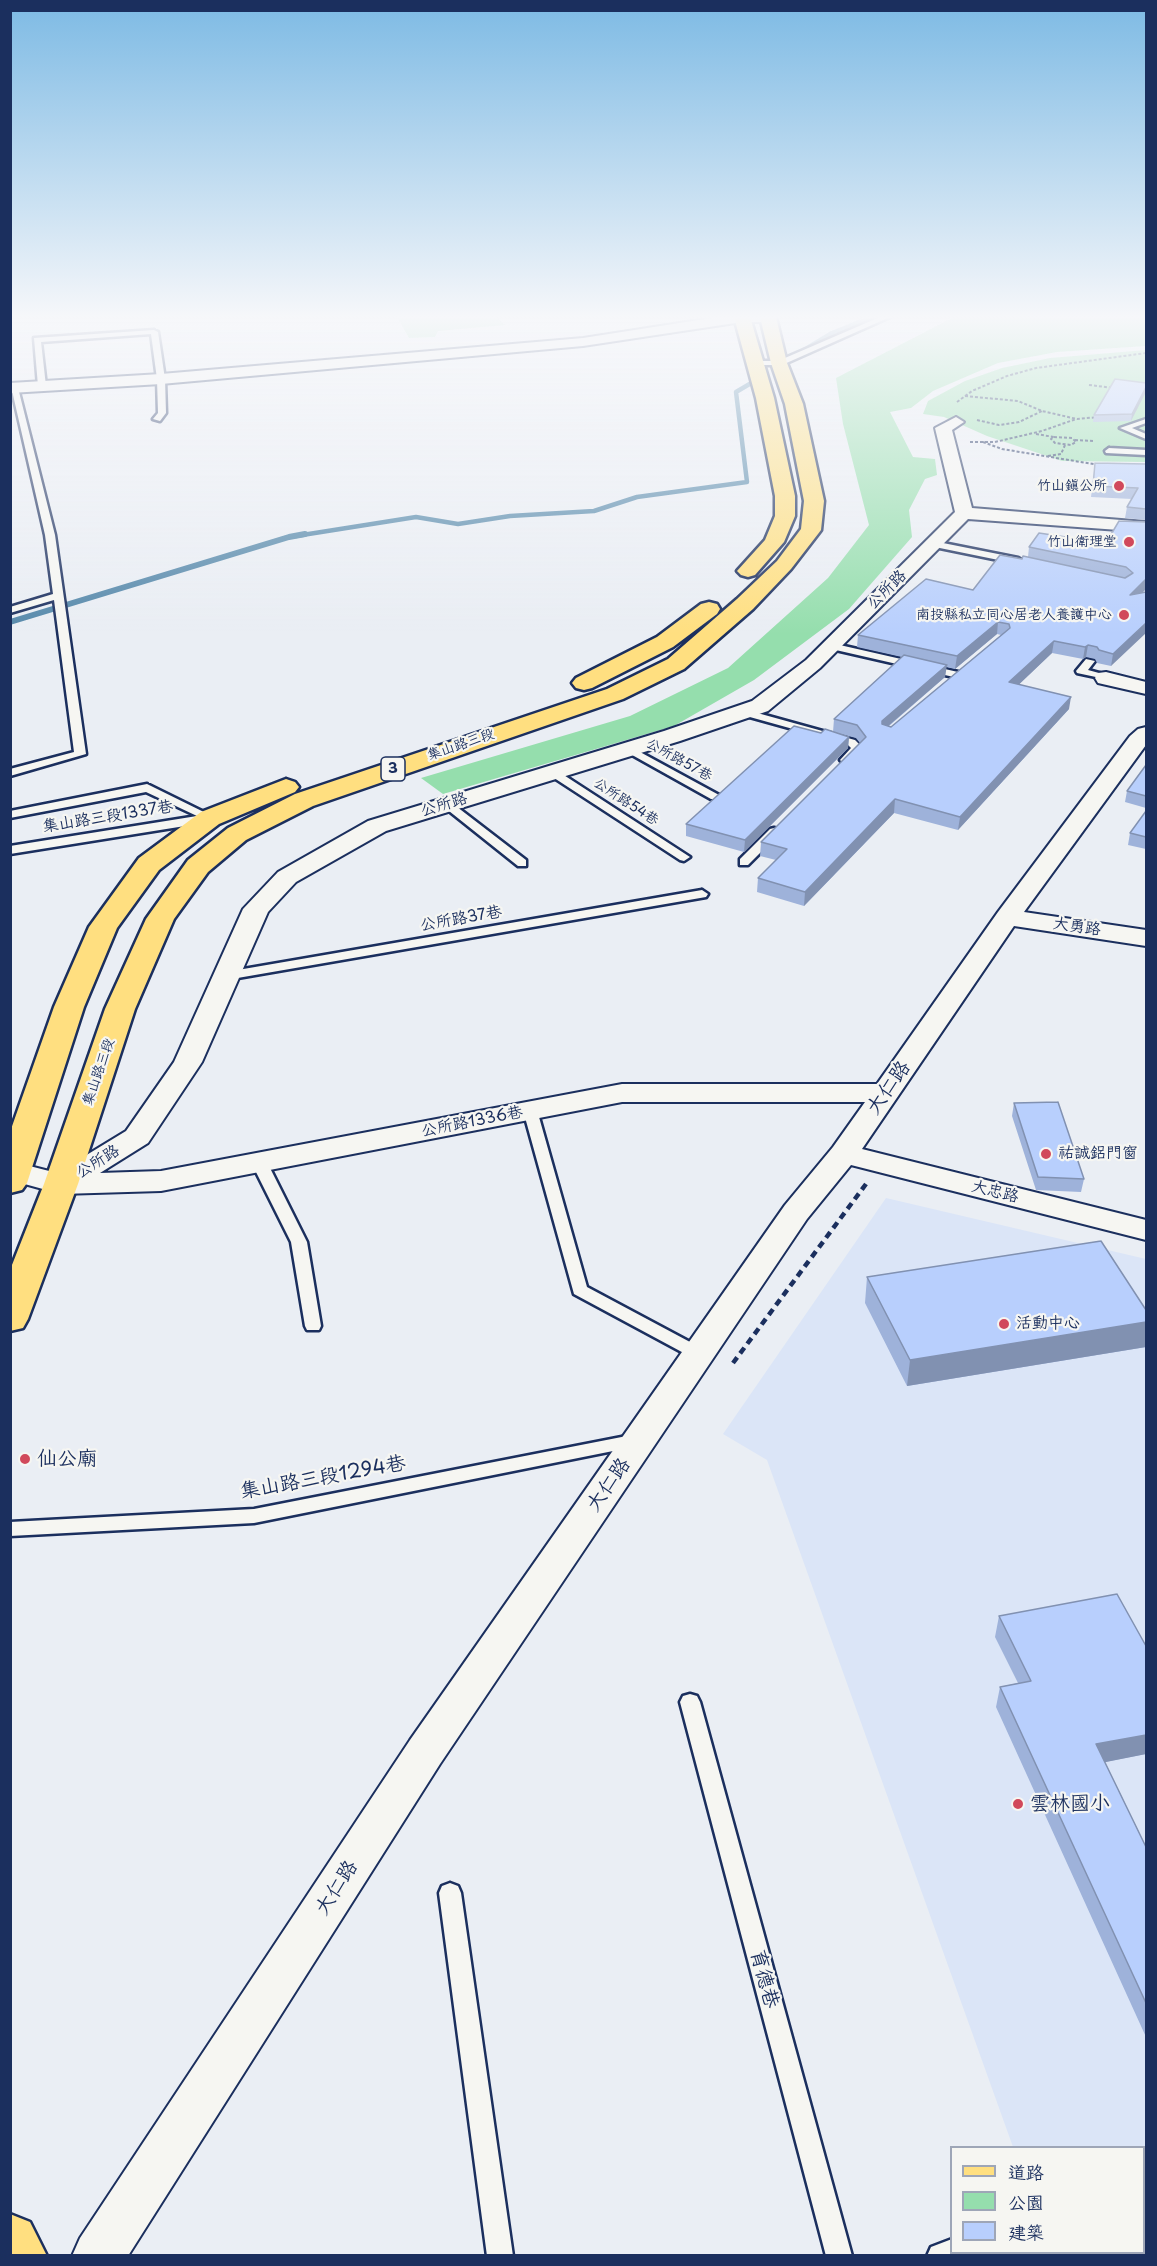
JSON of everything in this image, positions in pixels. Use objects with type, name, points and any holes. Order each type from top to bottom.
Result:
[{"type":"main road","name":"集山路三段","points":[[12,1174],[69,1007],[104,927],[149,864],[210,818],[291,784],[462,722],[593,681],[665,642],[714,605],[774,542],[785,516],[785,496],[770,423]]},
{"type":"main road","name":"集山路三段","points":[[10,1319],[61,1185],[120,1009],[156,929],[192,875],[237,834],[304,800],[615,694],[676,664],[745,604],[784,565],[811,530],[814,501],[798,423]]},
{"type":"main road","points":[[10,2242],[19,2256]]},
{"type":"street","points":[[947,423],[943,428],[964,513],[1146,527]]},
{"type":"street","name":"公所路","points":[[12,1174],[61,1185],[137,1137],[188,1062],[256,909],[287,877],[376,826],[629,749],[760,706],[831,646],[964,513]]},
{"type":"street","points":[[1106,678],[1146,688]]},
{"type":"street","name":"大仁路","points":[[98,2256],[425,1752],[640,1439],[714,1360],[796,1212],[844,1154],[1007,917],[1138,741],[1146,734]]},
{"type":"street","name":"大勇路","points":[[1007,917],[1146,938]]},
{"type":"street","name":"公所路1336巷","points":[[61,1185],[161,1180],[621,1093],[886,1094]]},
{"type":"street","name":"大忠路","points":[[844,1154],[1146,1230]]},
{"type":"lane","points":[[10,773],[80,754],[50,535],[21,423]]},
{"type":"lane","points":[[1141,423],[1124,428],[1146,437]]},
{"type":"lane","points":[[1109,451],[1146,453]]},
{"type":"lane","points":[[933,544],[1025,562]]},
{"type":"lane","points":[[10,610],[59,603]]},
{"type":"lane","points":[[831,646],[958,675]]},
{"type":"lane","points":[[1090,661],[1081,671],[1106,678]]},
{"type":"lane","points":[[743,712],[851,742],[857,748],[833,772]]},
{"type":"lane","name":"公所路57巷","points":[[629,749],[715,797]]},
{"type":"lane","name":"公所路54巷","points":[[552,772],[684,857]]},
{"type":"lane","points":[[10,815],[147,788],[210,818]]},
{"type":"lane","points":[[448,804],[522,863]]},
{"type":"lane","name":"集山路三段1337巷","points":[[10,849],[210,818]]},
{"type":"lane","points":[[744,862],[784,821]]},
{"type":"lane","name":"公所路37巷","points":[[226,976],[702,894]]},
{"type":"lane","points":[[530,1110],[580,1290],[714,1360]]},
{"type":"lane","points":[[259,1162],[299,1242],[313,1326]]},
{"type":"lane","name":"集山路三段1294巷","points":[[10,1529],[254,1516],[640,1439]]},
{"type":"lane","name":"育德巷","points":[[690,1702],[839,2256]]},
{"type":"lane","points":[[450,1893],[500,2256]]},
{"type":"path","points":[[992,423],[1012,423]]},
{"type":"path","points":[[965,442],[983,442],[1032,433],[1065,423]]},
{"type":"path","points":[[1032,433],[1072,438],[1076,442],[1065,445],[1055,444],[1050,439],[1054,437]]},
{"type":"path","points":[[983,442],[1002,449],[1104,465]]},
{"type":"path","points":[[1045,457],[1061,454],[1065,445]]},
{"type":"path","points":[[714,1360],[868,1181]]},
{"type":"shaded area","name":"雲林國小","points":[[886,1198],[1146,1259],[1146,2255],[1052,2255],[1145,2254],[1145,2146],[1013,2146],[767,1460],[723,1434]]},
{"type":"green space","points":[[895,423],[913,457],[935,459],[937,475],[925,479],[909,510],[912,537],[849,609],[754,680],[674,726],[443,794],[421,778],[630,716],[728,668],[828,578],[869,525],[843,424]]},
{"type":"green space","points":[[957,423],[1146,423],[1146,462],[1062,461],[987,436]]},
{"type":"building","points":[[1095,463],[1146,464],[1146,509],[1127,507],[1138,488],[1093,486]]},
{"type":"building","points":[[1119,521],[1146,522],[1146,579],[1130,595],[1146,592],[1146,623],[1113,654],[1088,645],[1085,647],[1054,641],[1009,682],[1071,697],[960,817],[895,799],[805,892],[758,878],[787,849],[761,842],[866,737],[857,725],[834,719],[904,655],[947,665],[882,721],[882,724],[891,727],[1010,628],[1009,624],[998,622],[957,656],[858,635],[926,579],[973,590],[1000,555],[1022,559],[1023,556],[1125,578],[1133,573],[1126,567],[1029,547],[1039,533],[1106,543]]},
{"type":"building","points":[[794,726],[821,733],[825,729],[849,737],[745,840],[686,824]]},
{"type":"building","points":[[1146,765],[1146,796],[1127,791]]},
{"type":"building","points":[[1146,811],[1146,837],[1130,833]]},
{"type":"building","name":"祐誠鋁門窗","points":[[1058,1102],[1084,1179],[1038,1177],[1014,1103]]},
{"type":"building","name":"活動中心","points":[[1101,1241],[1146,1310],[1146,1322],[910,1360],[867,1277]]},
{"type":"building","points":[[1117,1594],[1146,1646],[1146,1735],[1096,1744],[1146,1847],[1146,2003],[1000,1687],[1031,1681],[999,1616]]},
{"type":"waterway","points":[[296,536],[416,517],[458,524],[510,516],[594,511],[637,497],[747,482],[740,423]]},
{"type":"waterway","points":[[10,622],[305,534]]},
{"type":"place","name":"竹山鎮公所","points":[[1119,486]]},
{"type":"place","name":"竹山衛理堂","points":[[1129,542]]},
{"type":"place","name":"南投縣私立同心居老人養護中心","points":[[1124,615]]},
{"type":"place","name":"祐誠鋁門窗","points":[[1046,1154]]},
{"type":"place","name":"活動中心","points":[[1004,1324]]},
{"type":"place","name":"仙公廟","points":[[25,1459]]},
{"type":"place","name":"雲林國小","points":[[1018,1804]]}]
